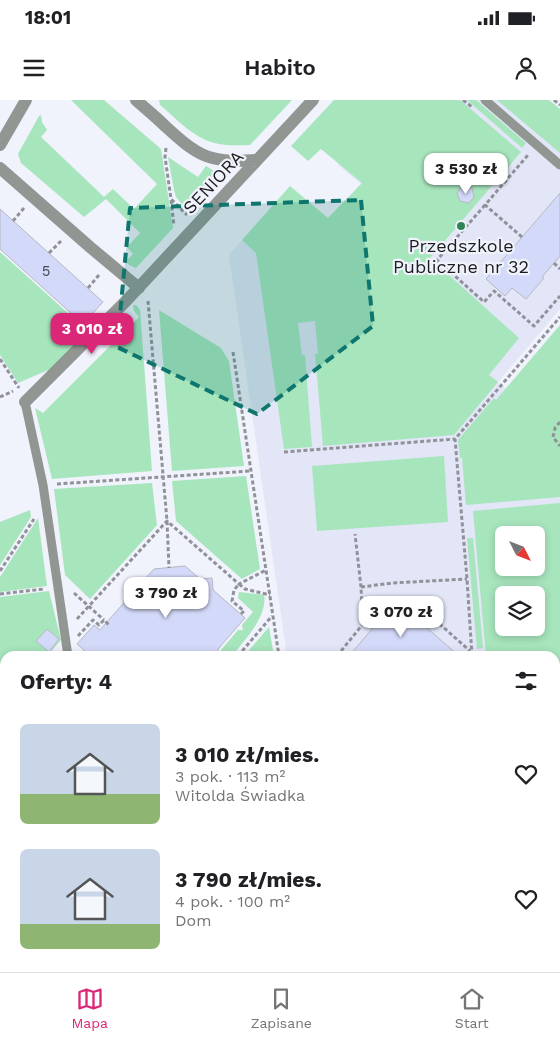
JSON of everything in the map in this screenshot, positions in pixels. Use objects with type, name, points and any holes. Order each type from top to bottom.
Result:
[{"type":"street","points":[[0,145],[26,100]]},
{"type":"street","points":[[136,100],[193,149],[205,156],[220,160],[257,160]]},
{"type":"street","name":"SENIORA","points":[[25,402],[143,292],[197,225],[313,100]]},
{"type":"street","points":[[0,168],[143,292]]},
{"type":"lane","points":[[486,100],[560,165]]},
{"type":"lane","points":[[25,402],[44,485],[67,651]]},
{"type":"path","points":[[463,100],[478,112]]},
{"type":"path","points":[[554,100],[560,105]]},
{"type":"path","points":[[175,230],[165,157],[166,147],[176,135]]},
{"type":"path","points":[[521,149],[528,156],[437,260],[484,302],[494,290],[534,326],[560,296]]},
{"type":"path","points":[[171,199],[197,225]]},
{"type":"path","points":[[13,221],[28,204]]},
{"type":"path","points":[[486,205],[522,237]]},
{"type":"path","points":[[49,254],[64,237]]},
{"type":"path","points":[[554,263],[560,269]]},
{"type":"path","points":[[88,288],[103,271]]},
{"type":"path","points":[[143,292],[163,477],[169,568]]},
{"type":"path","points":[[284,452],[455,439],[560,317]]},
{"type":"path","points":[[233,352],[278,651]]},
{"type":"path","points":[[0,359],[25,402]]},
{"type":"path","points":[[560,422],[555,428],[553,437],[560,446]]},
{"type":"path","points":[[455,439],[471,651]]},
{"type":"path","points":[[44,485],[250,471]]},
{"type":"path","points":[[0,571],[46,501]]},
{"type":"path","points":[[167,521],[245,589],[270,595]]},
{"type":"path","points":[[64,634],[167,521]]},
{"type":"path","points":[[340,651],[363,624],[356,534]]},
{"type":"path","points":[[241,614],[244,611],[232,601],[234,590],[239,584],[266,570]]},
{"type":"path","points":[[361,587],[392,583],[467,579]]},
{"type":"path","points":[[0,594],[58,588]]},
{"type":"path","points":[[415,602],[471,651]]},
{"type":"path","points":[[89,606],[109,624]]},
{"type":"path","points":[[242,651],[273,616]]},
{"type":"path","points":[[66,645],[75,640],[93,620],[99,625],[104,620]]},
{"type":"highlighted area","points":[[361,200],[373,326],[257,414],[117,347],[130,208]]},
{"type":"shaded area","points":[[393,100],[508,100],[560,144],[560,309],[498,382],[506,389],[496,400],[560,454],[560,651],[286,651],[229,255],[280,198],[341,249],[383,202],[338,165]]},
{"type":"green space","points":[[71,100],[104,100],[161,149],[173,228],[136,268],[125,262],[133,254],[127,247],[140,233],[106,199],[84,217],[21,163],[18,154],[41,115],[42,122],[47,130],[41,137],[104,197],[113,189],[134,209],[157,184]]},
{"type":"green space","points":[[159,100],[292,100],[250,145],[223,145],[210,142],[195,134],[160,105]]},
{"type":"green space","points":[[334,100],[460,100],[521,152],[430,258],[519,338],[489,375],[498,382],[454,435],[323,446],[315,354],[318,353],[315,321],[298,323],[302,355],[305,355],[312,447],[284,449],[256,253],[242,240],[290,186],[328,218],[362,183],[321,149],[308,161],[291,146]]},
{"type":"green space","points":[[467,100],[476,100],[526,143],[522,148]]},
{"type":"green space","points":[[497,100],[549,100],[560,109],[560,153]]},
{"type":"green space","points":[[168,157],[198,177],[206,166],[214,171],[218,179],[188,212],[176,197]]},
{"type":"green space","points":[[0,252],[89,332],[53,368],[18,383],[0,355]]},
{"type":"green space","points":[[134,305],[140,310],[152,471],[52,479],[35,408],[43,413],[139,317],[134,311]]},
{"type":"green space","points":[[159,310],[221,348],[229,361],[244,466],[172,471]]},
{"type":"green space","points":[[560,325],[560,497],[466,505],[462,458],[460,458],[458,440],[494,398],[496,400]]},
{"type":"green space","points":[[444,456],[448,522],[317,531],[312,466]]},
{"type":"green space","points":[[246,476],[260,569],[242,579],[176,521],[172,481]]},
{"type":"green space","points":[[152,483],[157,525],[90,599],[65,575],[54,489]]},
{"type":"green space","points":[[560,503],[560,651],[486,651],[473,511]]},
{"type":"green space","points":[[30,510],[31,517],[0,565],[0,522]]},
{"type":"green space","points":[[38,518],[47,586],[0,592],[0,577]]},
{"type":"green space","points":[[467,538],[473,538],[483,648],[477,649]]},
{"type":"green space","points":[[49,591],[61,640],[51,651],[0,651],[0,597]]},
{"type":"green space","points":[[239,592],[264,595],[262,611],[254,628],[236,651],[221,651],[238,630],[243,630],[242,625],[253,612],[238,598]]},
{"type":"green space","points":[[269,627],[273,651],[248,651]]},
{"type":"building","points":[[463,186],[472,188],[474,197],[469,203],[460,201],[457,193]]},
{"type":"building","points":[[560,193],[560,256],[526,299],[512,288],[505,296],[486,279]]},
{"type":"building","points":[[0,209],[103,302],[83,324],[0,249]]},
{"type":"building","points":[[185,566],[200,579],[212,578],[213,590],[245,618],[218,651],[84,651],[77,644],[94,625],[100,630],[129,597],[128,584],[141,583],[154,569]]},
{"type":"building","points":[[396,601],[453,651],[353,651]]},
{"type":"building","points":[[47,629],[59,639],[50,651],[36,641]]},
{"type":"place","name":"Przedszkole Publiczne nr 32","points":[[461,226]]}]
